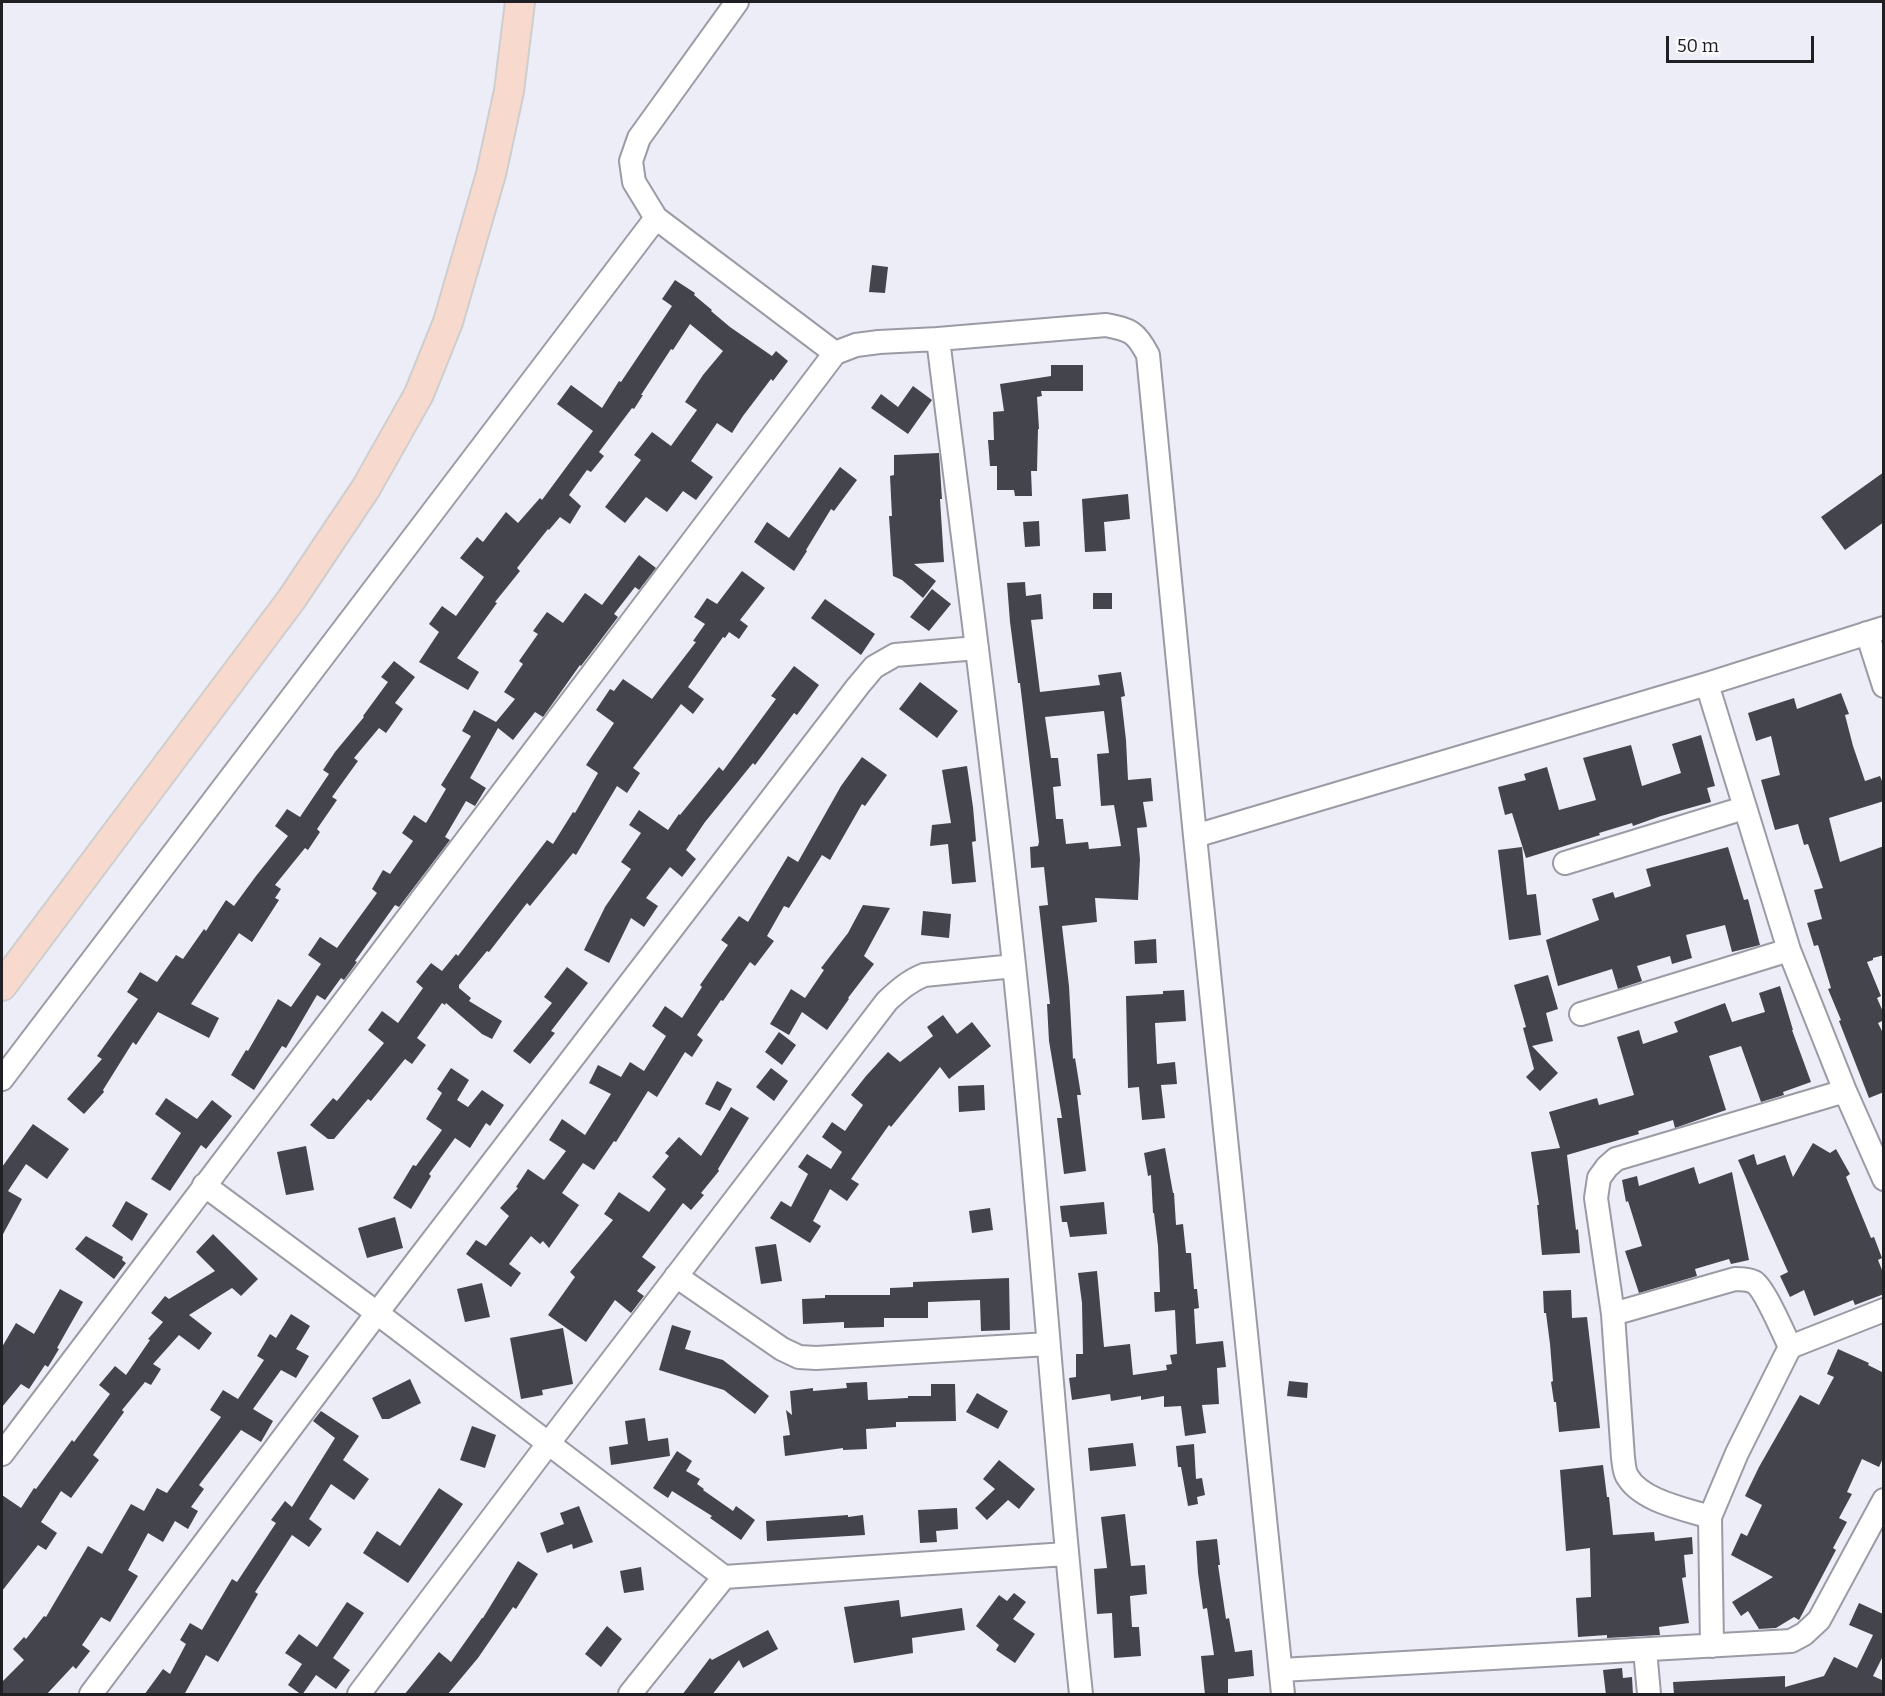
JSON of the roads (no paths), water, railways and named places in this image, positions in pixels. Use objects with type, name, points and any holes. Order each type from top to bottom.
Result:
[{"type":"main road","points":[[2,986],[291,600],[366,488],[419,394],[448,322],[491,174],[509,92],[520,2]]},
{"type":"street","points":[[737,2],[639,138],[631,161],[634,182],[656,218],[835,353]]},
{"type":"street","points":[[2,1079],[656,218]]},
{"type":"street","points":[[2,1454],[835,353],[856,345],[1106,325],[1125,329],[1139,338],[1148,355],[1283,1695]]},
{"type":"street","points":[[938,339],[1014,966],[1066,1554],[1081,1695]]},
{"type":"street","points":[[1195,836],[1707,684],[1875,630],[1884,686]]},
{"type":"street","points":[[91,1695],[377,1313],[874,667],[895,655],[977,648]]},
{"type":"street","points":[[1707,684],[1788,950],[1884,1179]]},
{"type":"street","points":[[1565,862],[1744,808]]},
{"type":"street","points":[[1581,1014],[1788,950]]},
{"type":"street","points":[[359,1695],[887,1001],[904,985],[924,975],[1014,966]]},
{"type":"street","points":[[1710,1517],[1654,1498],[1637,1488],[1626,1475],[1613,1314],[1596,1198],[1599,1178],[1616,1158],[1845,1090]]},
{"type":"street","points":[[204,1185],[377,1313],[724,1577],[1066,1554]]},
{"type":"street","points":[[676,1276],[782,1349],[799,1357],[816,1358],[1048,1344]]},
{"type":"street","points":[[1613,1314],[1735,1279],[1745,1280],[1756,1283],[1763,1293],[1790,1347]]},
{"type":"street","points":[[1712,1646],[1710,1517],[1737,1453],[1790,1347],[1884,1310]]},
{"type":"street","points":[[1281,1670],[1791,1641],[1804,1634],[1819,1620],[1884,1500]]},
{"type":"street","points":[[630,1695],[724,1577]]},
{"type":"street","points":[[1645,1650],[1648,1695]]}]
